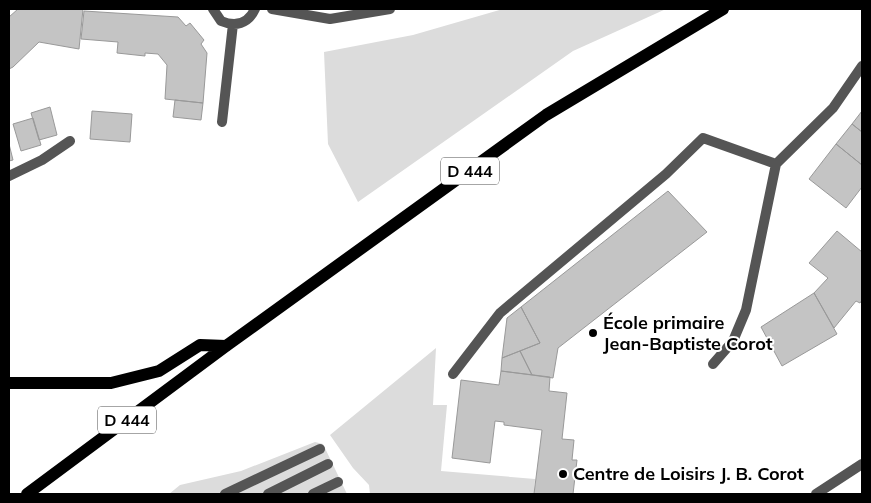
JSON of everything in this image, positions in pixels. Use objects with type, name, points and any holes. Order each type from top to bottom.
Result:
[{"type":"main road","name":"D 444","points":[[27,494],[226,346],[546,115],[723,9]]},
{"type":"main road","points":[[9,383],[112,383],[159,371],[200,345],[226,346]]},
{"type":"street","points":[[213,9],[221,20],[233,24],[245,22],[255,9]]},
{"type":"street","points":[[278,9],[330,19],[390,9]]},
{"type":"street","points":[[222,122],[233,24]]},
{"type":"street","points":[[713,364],[733,341],[746,310],[776,164],[833,108],[862,66]]},
{"type":"street","points":[[453,374],[500,313],[666,174],[703,138],[776,164]]},
{"type":"street","points":[[9,176],[42,160],[70,141]]},
{"type":"street","points":[[225,494],[320,449]]},
{"type":"street","points":[[268,494],[328,464]]},
{"type":"street","points":[[816,494],[862,464]]},
{"type":"street","points":[[314,494],[338,482]]},
{"type":"shaded area","points":[[503,9],[666,9],[573,51],[358,202],[328,144],[324,52],[413,35]]},
{"type":"shaded area","points":[[436,348],[433,405],[447,405],[441,471],[535,479],[534,494],[370,494],[369,485],[353,468],[330,435]]},
{"type":"shaded area","points":[[315,442],[323,444],[347,494],[169,494],[180,485],[241,471]]},
{"type":"building","points":[[18,9],[83,9],[79,49],[39,42],[9,69],[9,17]]},
{"type":"building","points":[[84,11],[178,17],[186,26],[190,23],[204,40],[201,44],[207,53],[203,103],[165,99],[167,65],[158,54],[145,53],[145,56],[117,53],[118,42],[81,39]]},
{"type":"building","points":[[175,100],[203,103],[201,120],[173,117]]},
{"type":"building","points":[[50,107],[57,135],[39,140],[31,113]]},
{"type":"building","points":[[92,111],[132,114],[130,142],[90,139]]},
{"type":"building","points":[[862,111],[862,132],[852,124]]},
{"type":"building","points":[[33,118],[41,145],[21,151],[13,124]]},
{"type":"building","points":[[852,124],[862,132],[862,165],[836,144]]},
{"type":"building","points":[[9,144],[13,160],[9,161]]},
{"type":"building","points":[[836,144],[862,165],[862,187],[846,208],[809,179]]},
{"type":"building","points":[[668,191],[707,232],[558,348],[553,378],[532,375],[520,351],[540,343],[521,307]]},
{"type":"building","points":[[837,231],[862,252],[862,300],[860,303],[856,301],[834,328],[814,293],[828,278],[809,263]]},
{"type":"building","points":[[814,293],[837,334],[782,366],[761,327]]},
{"type":"building","points":[[521,307],[540,343],[502,358],[507,318]]},
{"type":"building","points":[[520,351],[532,375],[501,371],[502,358]]},
{"type":"building","points":[[501,371],[550,377],[549,391],[567,393],[562,439],[574,440],[572,460],[577,460],[573,494],[534,494],[542,430],[504,425],[504,422],[495,421],[490,463],[452,458],[461,380],[499,385]]},
{"type":"place","name":"École primaire Jean-Baptiste Corot","points":[[593,333]]},
{"type":"place","name":"Centre de Loisirs J. B. Corot","points":[[563,474]]}]
